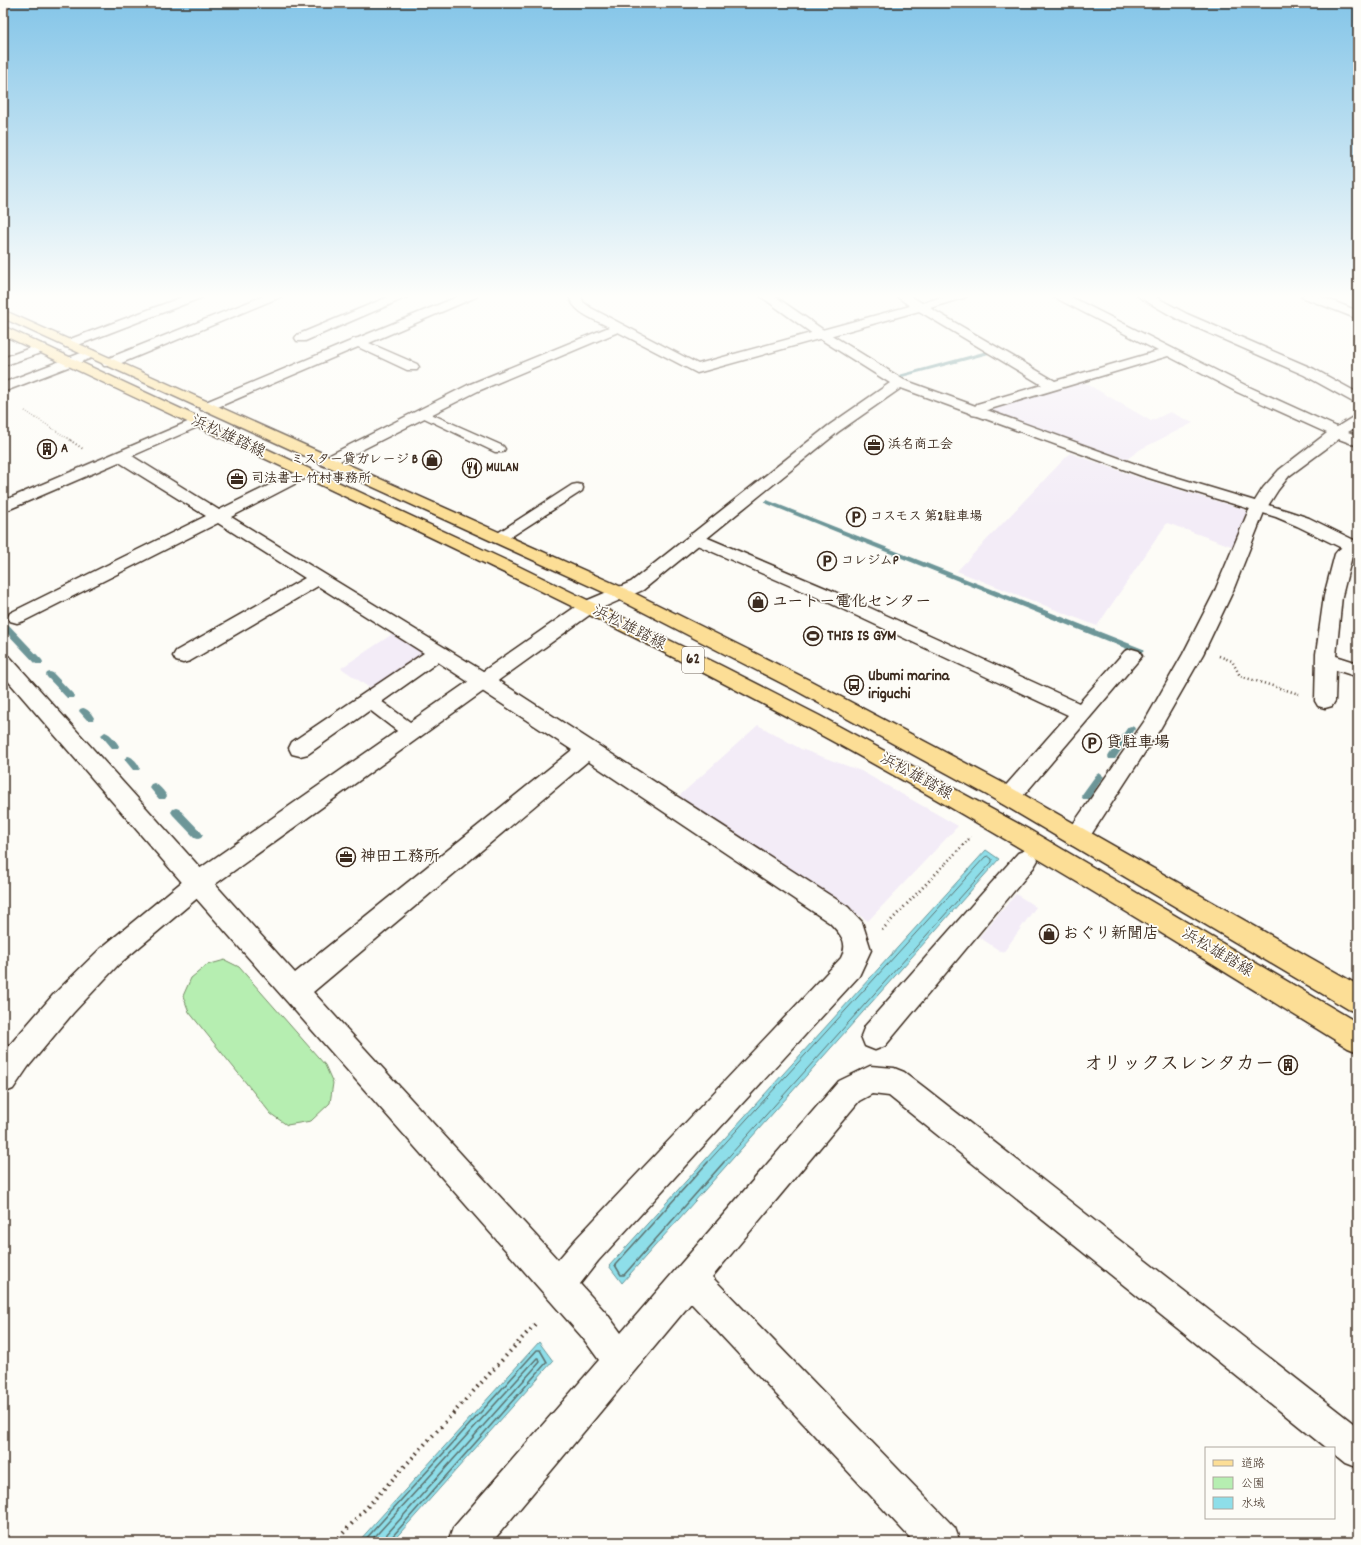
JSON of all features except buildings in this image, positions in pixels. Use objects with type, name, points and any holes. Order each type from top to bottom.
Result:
[{"type":"main road","name":"浜松雄踏線","points":[[100,367],[201,414],[328,462],[620,593],[838,703],[1009,798],[1358,1000]]},
{"type":"main road","name":"浜松雄踏線","points":[[116,367],[305,473],[588,607],[810,720],[943,792],[1095,880],[1358,1038]]},
{"type":"street","points":[[3,388],[42,367]]},
{"type":"street","points":[[3,507],[121,456],[201,414],[303,367]]},
{"type":"street","points":[[328,462],[422,413],[474,388],[524,367]]},
{"type":"street","points":[[693,367],[697,369],[704,367]]},
{"type":"street","points":[[874,367],[899,383],[976,412],[1147,473],[1260,506],[1303,522],[1357,548]]},
{"type":"street","points":[[1021,367],[1053,386]]},
{"type":"street","points":[[976,412],[982,407],[1117,367]]},
{"type":"street","points":[[1198,367],[1242,390],[1358,442]]},
{"type":"street","points":[[1298,367],[1358,399]]},
{"type":"street","points":[[3,1079],[18,1057],[63,1004],[109,957],[198,883],[588,607],[637,586],[833,428],[899,383]]},
{"type":"street","points":[[1077,837],[1153,724],[1193,654],[1223,592],[1260,506],[1277,480],[1336,433],[1358,420]]},
{"type":"street","points":[[121,456],[484,681],[839,915],[853,930],[858,950],[850,967],[587,1250],[558,1285]]},
{"type":"street","points":[[16,617],[305,473]]},
{"type":"street","points":[[696,538],[836,599],[1082,713]]},
{"type":"street","points":[[1325,701],[1326,660],[1333,596],[1344,554],[1357,548]]},
{"type":"street","points":[[183,656],[318,578]]},
{"type":"street","points":[[300,748],[438,652]]},
{"type":"street","points":[[1009,798],[1022,781],[1132,656]]},
{"type":"street","points":[[1326,660],[1358,670]]},
{"type":"street","points":[[3,662],[294,991],[595,1326],[621,1361]]},
{"type":"street","points":[[294,991],[588,749]]},
{"type":"street","points":[[875,1036],[1026,860]]},
{"type":"street","points":[[467,1542],[849,1091],[870,1080],[894,1082],[1358,1450]]},
{"type":"street","points":[[691,1278],[719,1310],[941,1542]]},
{"type":"lane","points":[[422,413],[499,449]]},
{"type":"lane","points":[[498,539],[577,488]]},
{"type":"lane","points":[[368,700],[411,732]]},
{"type":"path","points":[[25,411],[104,463]]},
{"type":"path","points":[[1240,676],[1325,701]]},
{"type":"path","points":[[855,940],[884,929],[972,835]]},
{"type":"path","points":[[335,1542],[537,1322]]},
{"type":"shaded area","points":[[1082,381],[1151,421],[1170,412],[1193,423],[1141,449],[1127,459],[992,411],[992,408]]},
{"type":"shaded area","points":[[1070,453],[1143,479],[1243,509],[1248,513],[1234,547],[1167,523],[1097,626],[957,571]]},
{"type":"shaded area","points":[[394,633],[428,654],[374,691],[341,668]]},
{"type":"shaded area","points":[[758,725],[801,749],[861,771],[958,826],[868,921],[678,797]]},
{"type":"shaded area","points":[[1016,894],[1036,907],[1003,953],[979,937]]},
{"type":"green space","points":[[225,960],[239,967],[325,1065],[333,1083],[330,1103],[311,1121],[287,1125],[271,1114],[189,1012],[183,996],[191,978],[207,965]]},
{"type":"water","points":[[986,850],[999,859],[622,1283],[609,1266]]},
{"type":"water","points":[[539,1342],[553,1361],[392,1542],[358,1542]]},
{"type":"waterway","points":[[902,375],[933,367]]},
{"type":"waterway","points":[[767,502],[1140,651]]},
{"type":"waterway","points":[[3,624],[39,662]]},
{"type":"waterway","points":[[50,675],[70,696]]},
{"type":"waterway","points":[[83,711],[90,718]]},
{"type":"waterway","points":[[1112,757],[1131,729]]},
{"type":"waterway","points":[[105,735],[115,746]]},
{"type":"waterway","points":[[128,759],[136,768]]},
{"type":"waterway","points":[[1086,796],[1099,777]]},
{"type":"waterway","points":[[154,787],[162,796]]},
{"type":"waterway","points":[[176,812],[198,835]]},
{"type":"place","name":"浜名商工会","points":[[874,445]]},
{"type":"place","name":"A","points":[[47,449]]},
{"type":"place","name":"ミスター貸ガレージ B","points":[[432,460]]},
{"type":"place","name":"MULAN","points":[[472,468]]},
{"type":"place","name":"司法書士 竹村事務所","points":[[237,479]]},
{"type":"place","name":"コスモス 第2駐車場","points":[[856,517]]},
{"type":"place","name":"コレジムP","points":[[827,561]]},
{"type":"place","name":"ユートー電化センター","points":[[758,602]]},
{"type":"place","name":"THIS IS GYM","points":[[813,636]]},
{"type":"place","name":"Ubumi marina iriguchi","points":[[854,685]]},
{"type":"place","name":"貸駐車場","points":[[1092,743]]},
{"type":"place","name":"神田工務所","points":[[346,857]]},
{"type":"place","name":"おぐり新聞店","points":[[1049,934]]},
{"type":"place","name":"オリックスレンタカー","points":[[1288,1065]]}]
